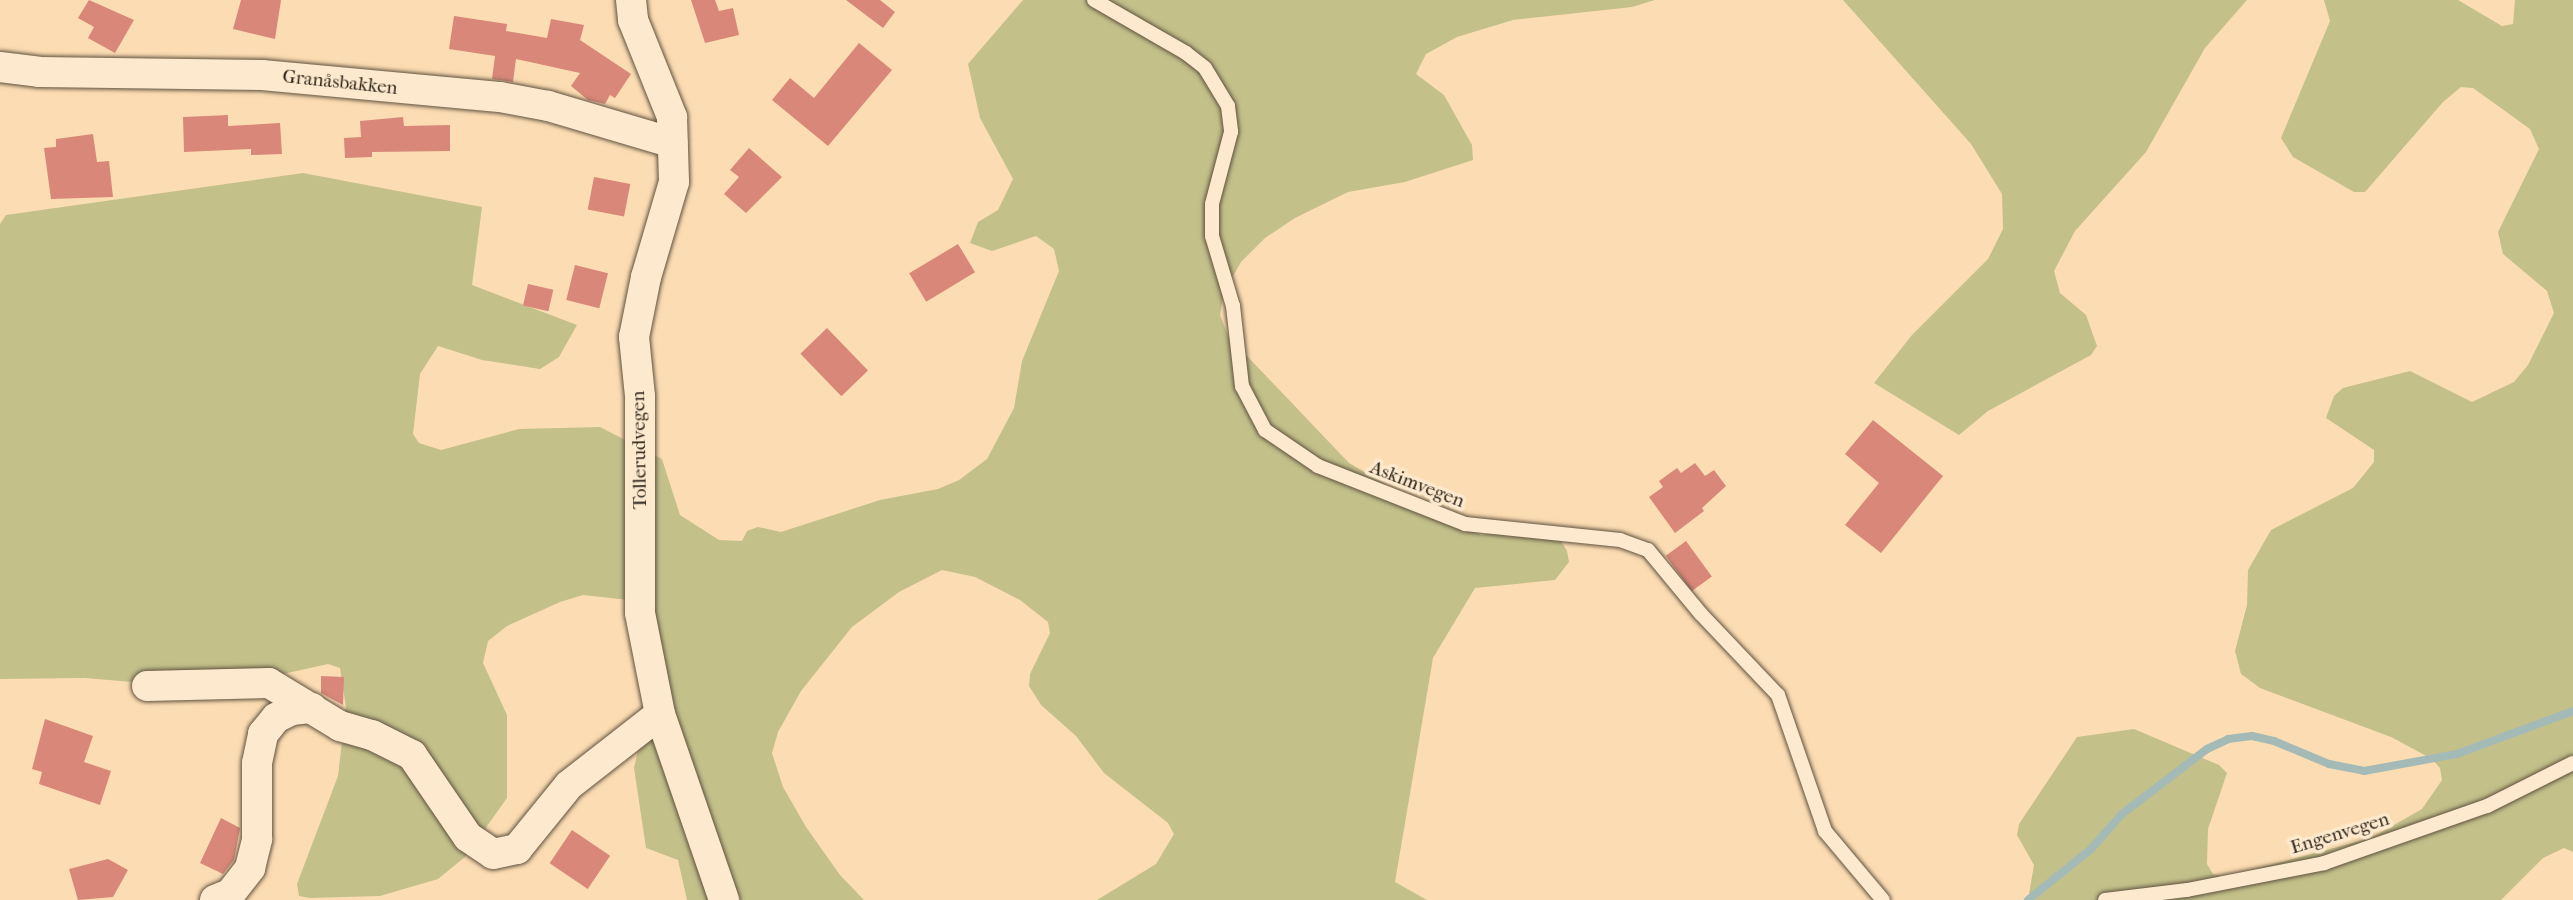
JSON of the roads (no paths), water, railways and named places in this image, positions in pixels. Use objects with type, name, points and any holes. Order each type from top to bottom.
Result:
[{"type":"street","name":"Tollerudvegen","points":[[631,0],[633,20],[672,117],[674,181],[646,277],[634,337],[640,396],[640,612],[660,714],[724,900]]},
{"type":"street","name":"Granåsbakken","points":[[0,67],[39,72],[262,75],[500,97],[548,106],[673,143]]},
{"type":"street","points":[[147,685],[269,683],[340,726],[372,735],[412,755],[468,837],[493,854],[517,849],[569,785],[660,714]]},
{"type":"street","points":[[215,900],[230,894],[250,868],[257,839],[257,763],[263,734],[276,718],[292,710],[312,708]]},
{"type":"lane","name":"Askimvegen","points":[[1094,0],[1186,53],[1205,68],[1228,106],[1231,132],[1212,204],[1212,236],[1233,306],[1242,386],[1265,430],[1318,466],[1465,524],[1620,540],[1648,550],[1701,614],[1778,695],[1825,831],[1883,900]]},
{"type":"lane","name":"Engenvegen","points":[[2105,900],[2187,890],[2324,863],[2487,806],[2573,763]]},
{"type":"waterway","points":[[2028,900],[2091,849],[2122,814],[2207,749],[2228,739],[2252,736],[2274,741],[2329,764],[2364,771],[2457,754],[2573,711]]}]
